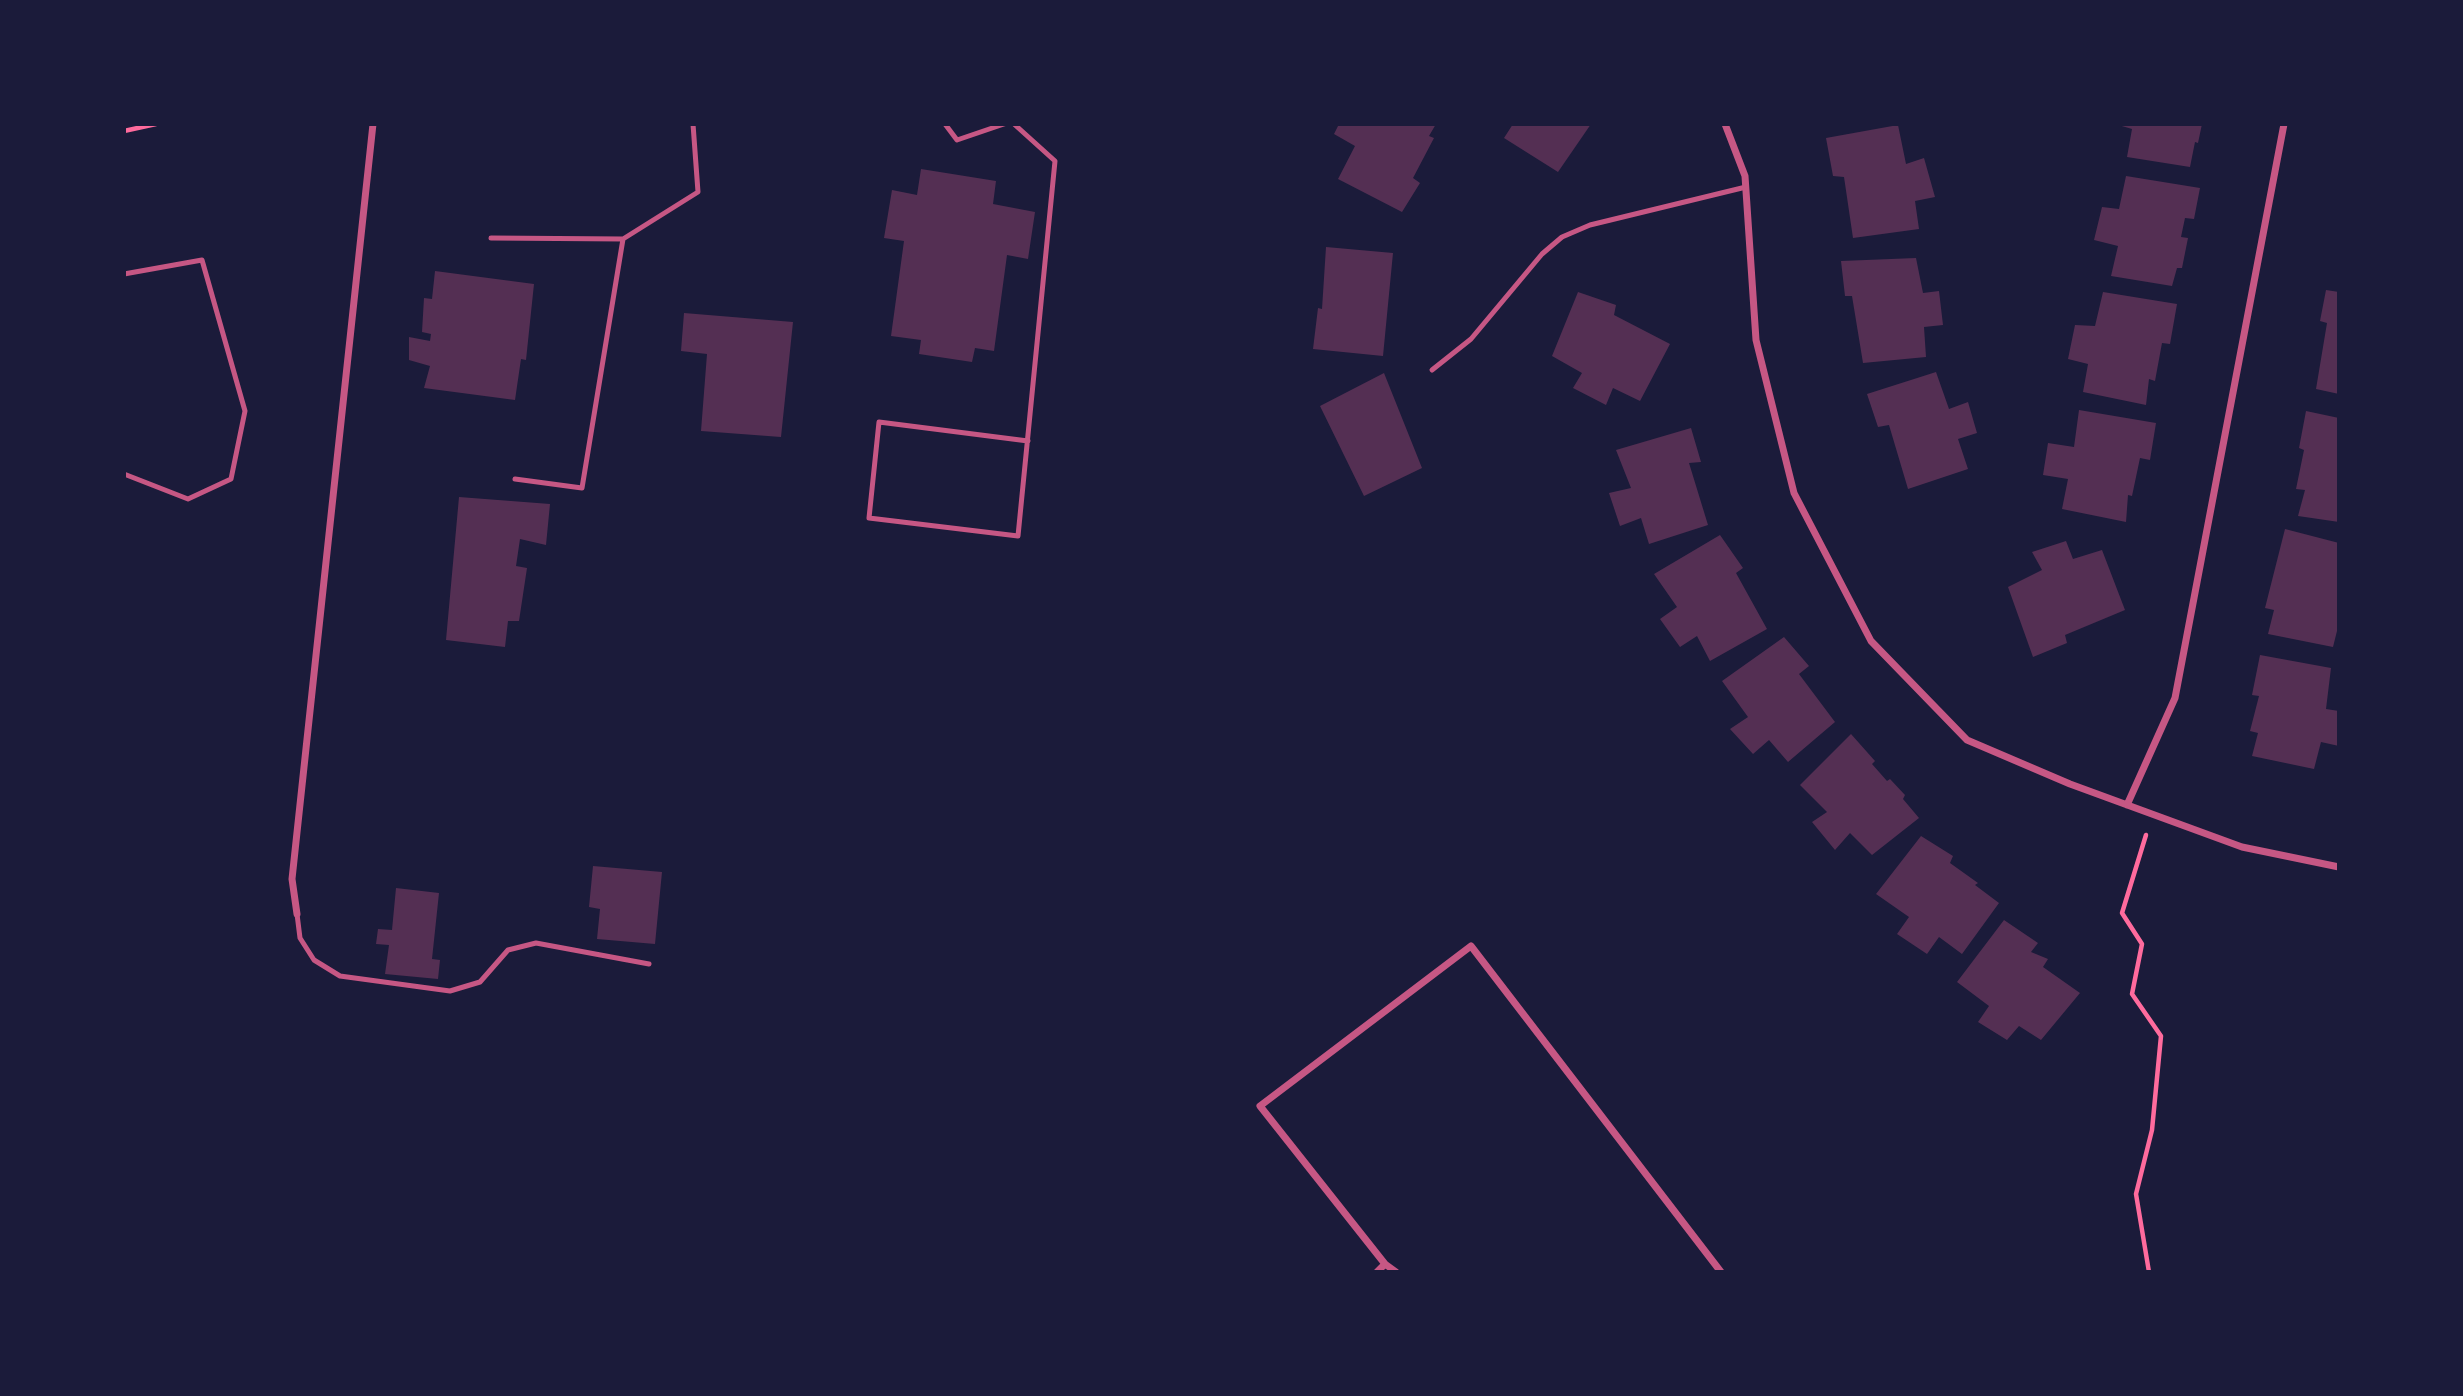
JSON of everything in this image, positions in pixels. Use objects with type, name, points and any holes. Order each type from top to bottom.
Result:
[{"type":"street","points":[[297,914],[292,879],[373,124]]},
{"type":"street","points":[[1725,124],[1745,176],[1755,340],[1794,493],[1871,641],[1967,740],[2070,784],[2242,847],[2339,867]]},
{"type":"street","points":[[2127,805],[2175,698],[2284,124]]},
{"type":"street","points":[[1396,1272],[1385,1264],[1260,1107],[1471,946],[1721,1272]]},
{"type":"street","points":[[1377,1272],[1385,1264]]},
{"type":"lane","points":[[491,238],[624,239],[698,192],[693,124]]},
{"type":"lane","points":[[945,124],[957,140],[1004,124]]},
{"type":"lane","points":[[1014,124],[1055,161],[1028,441],[1018,536],[869,518],[879,422],[1028,441]]},
{"type":"lane","points":[[1432,370],[1471,340],[1542,254],[1562,237],[1590,225],[1746,187]]},
{"type":"lane","points":[[514,479],[582,488],[624,239]]},
{"type":"lane","points":[[124,274],[202,260],[245,411],[231,479],[188,499],[124,474]]},
{"type":"lane","points":[[297,914],[300,938],[314,960],[340,976],[381,982],[450,991],[480,982],[508,950],[536,943],[649,964]]},
{"type":"path","points":[[124,131],[156,124]]},
{"type":"path","points":[[2149,1272],[2136,1194],[2152,1129],[2161,1036],[2132,994],[2142,944],[2122,912],[2152,814]]},
{"type":"building","points":[[1339,124],[1436,124],[1429,136],[1434,138],[1413,178],[1420,183],[1402,212],[1338,179],[1355,146],[1334,134]]},
{"type":"building","points":[[1513,124],[1591,124],[1558,172],[1504,138]]},
{"type":"building","points":[[2115,124],[2202,124],[2190,167],[2127,157],[2132,129]]},
{"type":"building","points":[[1898,125],[1906,164],[1924,158],[1935,197],[1915,201],[1919,229],[1853,238],[1844,177],[1833,176],[1826,138]]},
{"type":"building","points":[[921,169],[996,181],[993,204],[1035,212],[1028,259],[1007,255],[994,351],[975,348],[972,362],[919,354],[921,340],[891,336],[904,241],[884,238],[892,190],[917,195]]},
{"type":"building","points":[[2126,176],[2200,188],[2194,219],[2185,218],[2181,237],[2188,238],[2182,268],[2177,268],[2172,286],[2111,276],[2118,246],[2094,240],[2102,207],[2119,209]]},
{"type":"building","points":[[1326,247],[1393,253],[1383,356],[1313,349],[1318,308],[1322,309]]},
{"type":"building","points":[[1916,258],[1923,293],[1939,291],[1943,325],[1924,327],[1926,357],[1863,363],[1852,296],[1845,296],[1841,261]]},
{"type":"building","points":[[435,271],[534,284],[526,360],[521,359],[515,400],[424,388],[430,366],[409,360],[409,337],[430,341],[431,334],[422,332],[424,298],[432,299]]},
{"type":"building","points":[[2326,290],[2339,292],[2339,394],[2316,389],[2327,323],[2320,321]]},
{"type":"building","points":[[1578,292],[1616,305],[1614,315],[1670,344],[1640,401],[1613,388],[1606,405],[1573,388],[1582,373],[1552,356]]},
{"type":"building","points":[[2103,292],[2177,304],[2170,344],[2162,343],[2155,381],[2149,379],[2146,405],[2083,392],[2088,364],[2068,359],[2075,325],[2095,326]]},
{"type":"building","points":[[684,313],[793,322],[781,437],[701,431],[707,354],[681,351]]},
{"type":"building","points":[[1936,372],[1949,409],[1968,402],[1977,433],[1958,439],[1968,469],[1908,489],[1889,425],[1878,427],[1867,394]]},
{"type":"building","points":[[1384,373],[1422,468],[1364,496],[1320,406]]},
{"type":"building","points":[[2079,410],[2156,423],[2150,460],[2140,458],[2132,496],[2128,495],[2126,522],[2062,509],[2068,479],[2043,475],[2048,443],[2074,447]]},
{"type":"building","points":[[2306,411],[2339,418],[2339,522],[2298,516],[2305,490],[2296,489],[2304,450],[2299,448]]},
{"type":"building","points":[[1691,428],[1701,462],[1689,463],[1708,525],[1649,544],[1641,518],[1620,526],[1609,493],[1631,488],[1616,450]]},
{"type":"building","points":[[459,497],[550,504],[546,545],[520,539],[516,566],[527,568],[519,621],[508,621],[505,647],[446,640]]},
{"type":"building","points":[[2285,529],[2339,543],[2339,623],[2333,647],[2268,634],[2274,610],[2265,608]]},
{"type":"building","points":[[1720,535],[1743,568],[1736,573],[1767,629],[1710,661],[1697,636],[1680,647],[1660,619],[1677,607],[1654,574]]},
{"type":"building","points":[[2066,541],[2073,559],[2102,550],[2125,610],[2065,635],[2067,643],[2033,657],[2008,587],[2042,570],[2032,552]]},
{"type":"building","points":[[1784,637],[1809,666],[1799,674],[1835,722],[1788,762],[1769,740],[1753,754],[1730,729],[1748,717],[1722,681]]},
{"type":"building","points":[[2260,655],[2331,668],[2326,709],[2339,711],[2339,746],[2321,742],[2314,769],[2252,756],[2258,733],[2250,731],[2259,696],[2252,695]]},
{"type":"building","points":[[1851,734],[1875,761],[1872,764],[1887,781],[1890,779],[1905,795],[1903,799],[1919,818],[1872,855],[1850,833],[1835,850],[1812,822],[1827,812],[1800,785]]},
{"type":"building","points":[[1921,836],[1953,856],[1950,863],[1978,883],[1975,885],[1999,903],[1962,954],[1939,937],[1927,954],[1897,934],[1909,917],[1876,894]]},
{"type":"building","points":[[593,866],[662,872],[655,944],[597,939],[600,909],[589,907]]},
{"type":"building","points":[[396,888],[439,893],[432,959],[440,960],[438,979],[385,974],[389,945],[376,944],[378,929],[392,930]]},
{"type":"building","points":[[2004,920],[2038,943],[2031,952],[2048,959],[2043,967],[2080,993],[2041,1040],[2019,1026],[2007,1040],[1978,1022],[1989,1006],[1957,982]]}]
